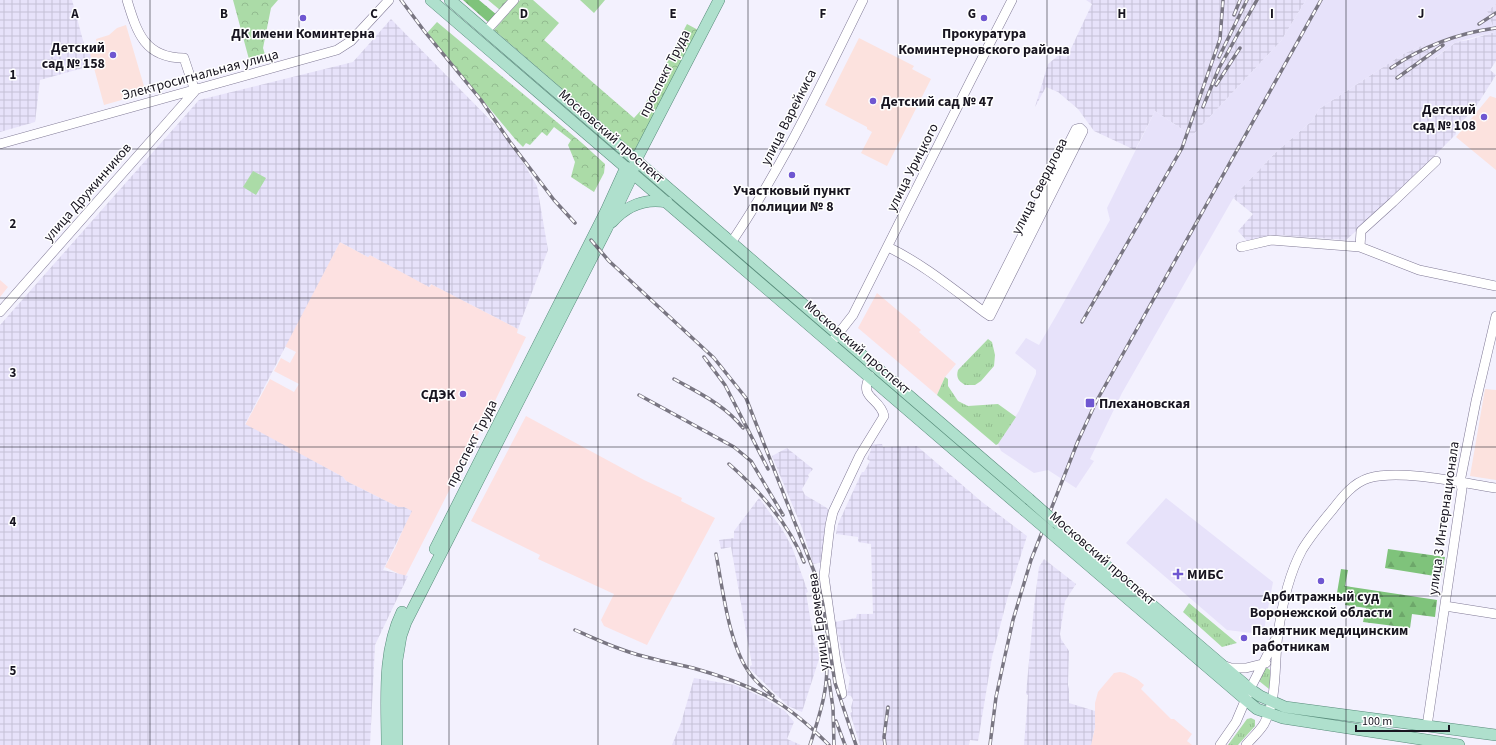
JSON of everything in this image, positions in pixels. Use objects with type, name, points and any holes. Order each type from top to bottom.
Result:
[{"type":"main road","name":"Московский проспект","points":[[430,0],[1257,709],[1283,718],[1426,743],[1459,745]]},
{"type":"main road","name":"Московский проспект","points":[[450,0],[1250,689],[1260,696],[1285,707],[1496,735]]},
{"type":"main road","name":"проспект Труда","points":[[636,160],[719,0]]},
{"type":"main road","points":[[629,170],[636,160]]},
{"type":"main road","name":"проспект Труда","points":[[387,745],[388,665],[394,633],[400,618],[438,551],[607,228],[630,180],[629,170]]},
{"type":"main road","name":"проспект Труда","points":[[397,745],[397,660],[401,636],[406,622],[438,551],[606,210],[629,170]]},
{"type":"main road","points":[[607,228],[620,214],[640,202],[658,200],[666,202]]},
{"type":"street","points":[[127,0],[136,27],[146,44],[159,54],[172,58],[184,58],[195,91]]},
{"type":"street","name":"Электросигнальная улица","points":[[0,144],[195,91],[337,50],[351,41],[389,0]]},
{"type":"street","points":[[486,31],[514,0]]},
{"type":"street","name":"улица Варейкиса","points":[[731,243],[761,198],[787,151],[863,0]]},
{"type":"street","name":"улица Урицкого","points":[[831,343],[853,315],[1012,0]]},
{"type":"street","name":"улица Дружинников","points":[[0,312],[195,91]]},
{"type":"street","name":"улица Свердлова","points":[[1080,128],[1083,131],[987,314],[1076,129],[1080,128]]},
{"type":"street","points":[[1360,247],[1361,231],[1436,161]]},
{"type":"street","points":[[1241,247],[1271,240],[1360,247],[1419,270],[1496,286]]},
{"type":"street","points":[[888,247],[901,253],[940,279],[987,314]]},
{"type":"street","name":"улица 3 Интернационала","points":[[1427,726],[1462,489],[1460,482],[1476,401],[1496,316]]},
{"type":"street","name":"улица Еремеева","points":[[842,694],[824,576],[826,553],[833,512],[860,455],[884,416],[882,408],[868,395],[866,389],[870,376]]},
{"type":"street","points":[[1246,745],[1261,728],[1268,714],[1275,671],[1278,635],[1288,582],[1302,550],[1317,528],[1343,496],[1358,483],[1370,478],[1384,476],[1427,478],[1496,488]]},
{"type":"street","points":[[1445,606],[1496,614]]},
{"type":"street","points":[[1220,745],[1234,726],[1250,689],[1278,635]]},
{"type":"street","points":[[1220,664],[1231,668],[1246,668],[1264,662]]},
{"type":"street","points":[[1264,662],[1275,671]]},
{"type":"shaded area","points":[[0,0],[72,0],[84,44],[88,46],[94,65],[40,80],[35,122],[0,132]]},
{"type":"shaded area","points":[[1086,0],[1306,0],[1281,41],[1192,136],[1155,111],[1135,150],[1094,131],[1078,109],[1058,92],[1046,87],[1035,107],[1048,64],[1059,55],[1067,57],[1092,4]]},
{"type":"shaded area","points":[[1306,0],[1496,0],[1496,4],[1487,11],[1495,32],[1456,42],[1433,59],[1425,44],[1403,54],[1319,109],[1312,121],[1276,152],[1235,195],[1122,393],[1090,459],[1094,461],[1076,488],[1048,470],[1034,473],[1001,451],[998,444],[1019,411],[1036,374],[1036,370],[1015,353],[1026,338],[1039,345],[1056,316],[1110,220],[1107,208],[1155,111],[1192,136],[1281,41]]},
{"type":"shaded area","points":[[1496,4],[1496,61],[1490,70],[1496,75],[1477,105],[1455,130],[1456,134],[1388,203],[1346,240],[1277,235],[1247,241],[1238,231],[1253,214],[1233,198],[1276,152],[1312,121],[1319,109],[1403,54],[1425,44],[1434,59],[1456,42],[1469,40],[1495,32],[1487,11]]},
{"type":"shaded area","points":[[391,19],[509,139],[537,186],[548,250],[518,329],[431,284],[429,287],[370,255],[368,257],[340,242],[245,424],[343,477],[346,481],[398,507],[404,507],[412,511],[383,570],[408,576],[375,645],[370,745],[0,745],[0,325],[199,100],[353,62]]},
{"type":"shaded area","name":"Детский сад № 158","points":[[126,25],[146,93],[104,105],[88,46],[97,43],[96,39],[109,35],[117,28]]},
{"type":"shaded area","name":"Детский сад № 47","points":[[859,38],[914,66],[912,69],[931,79],[887,166],[861,153],[872,132],[867,129],[867,127],[825,105]]},
{"type":"shaded area","name":"Детский сад № 108","points":[[1490,96],[1496,98],[1496,170],[1456,137]]},
{"type":"shaded area","points":[[340,242],[368,257],[370,255],[430,287],[431,284],[518,329],[517,333],[526,337],[405,577],[385,567],[411,511],[404,507],[398,507],[346,481],[343,477],[245,425],[270,379],[294,392],[299,384],[274,371],[281,358],[290,363],[296,352],[284,346]]},
{"type":"shaded area","points":[[0,280],[8,287],[0,297]]},
{"type":"shaded area","points":[[877,293],[921,330],[919,332],[956,364],[945,377],[937,395],[858,328]]},
{"type":"shaded area","points":[[1485,389],[1496,390],[1496,480],[1470,476]]},
{"type":"shaded area","points":[[526,416],[644,480],[682,498],[681,501],[715,518],[647,645],[604,626],[601,620],[614,594],[538,559],[540,555],[471,521]]},
{"type":"shaded area","points":[[882,444],[883,447],[917,446],[982,502],[1027,536],[1008,596],[992,657],[978,741],[970,740],[969,745],[860,745],[850,713],[852,712],[851,707],[853,700],[851,696],[847,695],[850,677],[847,673],[835,622],[856,618],[857,614],[873,614],[871,544],[858,542],[858,537],[836,534],[838,524],[862,472],[864,472],[870,461],[867,459],[871,450],[871,445]]},
{"type":"shaded area","points":[[787,448],[813,469],[808,475],[809,477],[802,489],[805,495],[827,508],[829,512],[826,519],[823,562],[813,564],[802,528],[772,456]]},
{"type":"shaded area","points":[[759,498],[782,529],[792,547],[808,592],[806,593],[815,647],[821,648],[820,656],[802,712],[788,706],[750,669],[750,666],[752,665],[731,547],[721,549],[719,540],[734,538],[734,531]]},
{"type":"shaded area","points":[[1166,498],[1273,582],[1264,630],[1260,634],[1227,630],[1126,543]]},
{"type":"shaded area","points":[[1044,559],[1076,584],[1065,601],[1060,634],[1061,639],[1069,651],[1069,703],[1095,711],[1095,727],[1091,745],[1024,745],[1028,695],[1026,694],[1034,607],[1039,567]]},
{"type":"shaded area","points":[[1120,672],[1137,679],[1144,685],[1141,689],[1171,719],[1174,719],[1192,734],[1187,741],[1192,745],[1091,745],[1095,727],[1095,703],[1098,692],[1114,673]]},
{"type":"shaded area","points":[[694,678],[735,685],[762,697],[785,711],[794,722],[787,739],[801,745],[672,745],[681,723]]},
{"type":"green space","points":[[233,0],[278,0],[271,8],[263,48],[266,58],[250,63]]},
{"type":"green space","points":[[463,0],[479,0],[497,15],[489,23]]},
{"type":"green space","points":[[488,0],[510,0],[500,10]]},
{"type":"green space","points":[[520,0],[533,0],[559,23],[544,40],[634,118],[643,108],[687,24],[700,31],[634,151],[494,30]]},
{"type":"green space","points":[[580,0],[605,0],[594,13]]},
{"type":"green space","points":[[437,22],[605,164],[604,173],[594,192],[571,177],[575,162],[568,145],[571,140],[554,127],[547,136],[542,132],[530,145],[526,143],[523,147],[515,139],[427,33]]},
{"type":"green space","points":[[253,171],[266,178],[256,195],[243,187]]},
{"type":"green space","points":[[988,339],[992,342],[995,355],[994,366],[981,381],[975,385],[965,385],[958,379],[958,370]]},
{"type":"green space","points":[[945,377],[948,379],[948,386],[958,401],[968,406],[998,404],[1016,417],[998,444],[996,445],[937,395]]},
{"type":"green space","points":[[1388,549],[1445,557],[1441,577],[1385,568]]},
{"type":"green space","points":[[1341,569],[1348,570],[1345,586],[1437,600],[1435,617],[1412,614],[1410,628],[1363,622],[1366,608],[1345,605],[1347,595],[1337,593]]},
{"type":"green space","points":[[1189,603],[1237,643],[1222,647],[1183,612]]},
{"type":"green space","points":[[1266,667],[1270,670],[1269,689],[1259,681]]},
{"type":"green space","points":[[1251,718],[1255,720],[1255,726],[1238,745],[1228,745],[1247,719]]},
{"type":"railway","points":[[401,0],[425,32],[481,100],[510,142],[554,200],[575,223]]},
{"type":"railway","points":[[1082,322],[1182,148],[1220,39],[1223,0]]},
{"type":"railway","points":[[1234,15],[1240,0]]},
{"type":"railway","points":[[1219,57],[1247,0]]},
{"type":"railway","points":[[1203,107],[1219,68],[1257,0]]},
{"type":"railway","points":[[990,745],[996,697],[1013,620],[1031,560],[1078,441],[1096,402],[1321,0]]},
{"type":"railway","points":[[1479,24],[1496,13]]},
{"type":"railway","points":[[1391,68],[1403,60],[1441,42],[1468,33],[1496,28]]},
{"type":"railway","points":[[1397,78],[1443,45]]},
{"type":"railway","points":[[1216,85],[1240,48]]},
{"type":"railway","points":[[591,240],[609,261],[714,358],[746,398],[817,579],[823,605],[835,683],[856,745]]},
{"type":"railway","points":[[704,357],[725,385],[768,469]]},
{"type":"railway","points":[[674,379],[720,406],[743,428]]},
{"type":"railway","points":[[639,395],[734,447],[751,461],[783,515]]},
{"type":"railway","points":[[729,464],[752,485],[782,521],[798,548],[804,562]]},
{"type":"railway","points":[[716,554],[724,601],[737,649],[743,663],[751,675],[773,696]]},
{"type":"railway","points":[[575,630],[608,645],[731,680],[767,696],[792,712],[829,745]]},
{"type":"railway","points":[[810,745],[825,690],[827,667],[826,655]]},
{"type":"railway","points":[[829,680],[833,708],[834,745]]},
{"type":"railway","points":[[885,745],[884,737],[888,707]]},
{"type":"railway","points":[[836,721],[845,745]]},
{"type":"place","name":"ДК имени Коминтерна","points":[[303,18]]},
{"type":"place","name":"Прокуратура Коминтерновского района","points":[[984,18]]},
{"type":"place","name":"Детский сад № 158","points":[[113,55]]},
{"type":"place","name":"Детский сад № 47","points":[[873,101]]},
{"type":"place","name":"Детский сад № 108","points":[[1484,117]]},
{"type":"place","name":"Участковый пункт полиции № 8","points":[[792,175]]},
{"type":"place","name":"СДЭК","points":[[463,394]]},
{"type":"place","name":"Плехановская","points":[[1090,403]]},
{"type":"place","name":"МИБС","points":[[1178,574]]},
{"type":"place","name":"Арбитражный суд Воронежской области","points":[[1321,581]]},
{"type":"place","name":"Памятник медицинским работникам","points":[[1244,638]]}]
